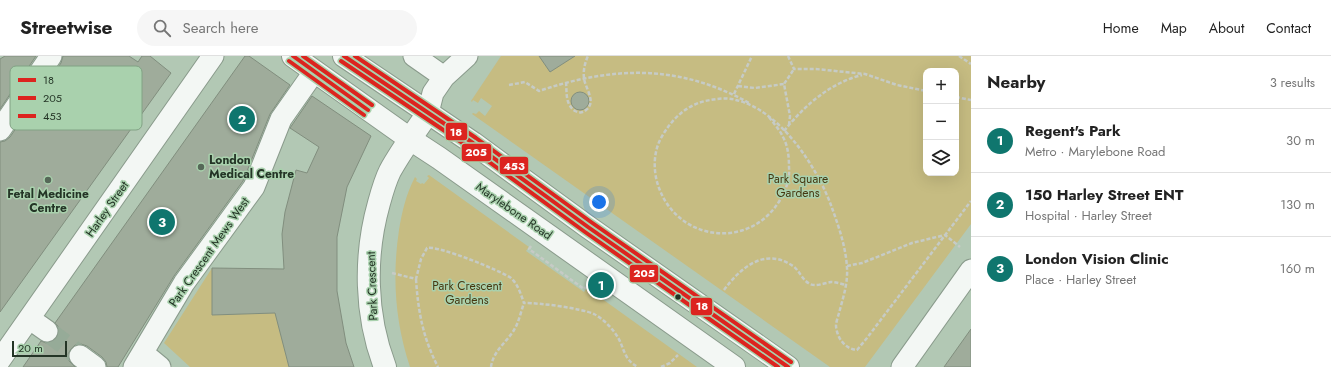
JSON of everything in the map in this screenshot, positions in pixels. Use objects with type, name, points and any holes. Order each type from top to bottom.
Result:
[{"type":"main road","name":"Marylebone Road","points":[[293,56],[734,367]]},
{"type":"main road","points":[[344,56],[428,113],[788,367]]},
{"type":"main road","name":"Park Crescent","points":[[385,367],[380,355],[372,323],[369,288],[369,254],[374,218],[389,173],[428,113]]},
{"type":"street","points":[[44,66],[51,56]]},
{"type":"street","name":"Harley Street","points":[[0,360],[213,56]]},
{"type":"street","points":[[414,56],[444,77]]},
{"type":"street","points":[[428,113],[449,93],[460,77],[466,58]]},
{"type":"street","points":[[428,113],[433,92],[444,77],[466,58]]},
{"type":"street","name":"Park Crescent Mews West","points":[[139,360],[184,283],[254,187],[281,119],[314,72]]},
{"type":"street","points":[[0,130],[10,115]]},
{"type":"street","points":[[902,367],[971,270]]},
{"type":"street","points":[[30,319],[47,331]]},
{"type":"street","points":[[139,360],[160,367]]},
{"type":"path","points":[[566,82],[568,104],[571,108],[578,112],[582,112],[589,108],[591,101],[584,78],[588,56]]},
{"type":"path","points":[[734,94],[752,56]]},
{"type":"path","points":[[788,56],[794,69]]},
{"type":"path","points":[[959,56],[971,64]]},
{"type":"path","points":[[794,69],[816,69],[865,74],[897,85],[923,90]]},
{"type":"path","points":[[789,125],[790,116],[784,84],[794,69]]},
{"type":"path","points":[[508,85],[525,82],[539,91],[566,82],[616,73],[643,72],[671,74],[734,94],[769,117],[784,131],[816,173],[828,196],[837,221],[848,275],[836,325],[838,336],[844,344],[851,349],[857,350],[971,201]]},
{"type":"path","points":[[784,131],[797,115],[813,100],[835,85],[850,78],[865,74]]},
{"type":"path","points":[[738,86],[755,88],[784,84]]},
{"type":"path","points":[[755,107],[735,99],[716,98],[698,103],[681,112],[668,126],[659,142],[654,161],[656,180],[662,198],[674,213],[689,225],[706,232],[725,234],[731,233],[744,230],[761,222],[775,209],[784,193],[790,174],[789,155],[784,137],[769,117]]},
{"type":"path","points":[[959,98],[971,100]]},
{"type":"path","points":[[847,266],[862,263],[912,243],[945,235]]},
{"type":"path","points":[[945,235],[960,247]]},
{"type":"path","points":[[532,244],[528,249],[578,284],[584,288],[590,284]]},
{"type":"path","points":[[438,367],[424,334],[418,307],[416,279],[424,252],[431,246],[453,253],[504,274],[513,279],[518,287],[524,303],[515,329],[499,348],[492,360],[491,367]]},
{"type":"path","points":[[724,290],[734,278],[753,262],[763,258],[774,258],[784,261],[794,267],[810,284],[834,282],[846,285]]},
{"type":"path","points":[[392,273],[416,279]]},
{"type":"path","points":[[524,303],[537,303],[567,308],[594,315],[605,322],[615,332],[627,360],[638,367]]},
{"type":"path","points":[[661,367],[670,363],[678,355]]},
{"type":"green space","name":"Park Square Gardens","points":[[501,56],[971,56],[971,224],[865,367],[830,367],[472,114],[476,114],[479,111],[485,116],[492,106],[481,98],[478,103],[473,100],[472,102],[471,101]]},
{"type":"green space","name":"Park Crescent Gardens","points":[[429,175],[529,247],[526,251],[584,292],[587,288],[697,367],[410,367],[401,333],[396,299],[395,282],[397,248],[403,210],[412,183],[415,177],[417,179],[416,181],[424,184],[429,178],[427,176]]},
{"type":"green space","points":[[212,268],[212,315],[290,312],[280,329],[289,367],[190,367],[164,343]]},
{"type":"building","points":[[5,56],[36,56],[29,66],[10,66],[10,94],[0,109],[0,59]]},
{"type":"building","points":[[63,56],[129,56],[138,62],[142,56],[150,56],[171,73],[142,114],[142,66],[59,66]]},
{"type":"building","points":[[245,56],[249,56],[290,85],[270,114],[243,181],[174,276],[118,367],[107,367],[106,362],[102,357],[87,346],[81,344],[75,345],[68,354],[69,361],[75,367],[23,367],[41,341],[46,343],[52,342],[57,338],[59,332],[58,326],[55,323]]},
{"type":"building","points":[[539,56],[575,56],[550,72]]},
{"type":"building","points":[[580,92],[586,95],[589,101],[586,107],[580,110],[574,107],[571,101],[574,95]]},
{"type":"building","points":[[312,96],[371,136],[347,187],[337,237],[337,291],[346,343],[354,367],[289,367],[275,313],[212,315],[212,268],[284,269],[282,234],[285,212],[296,170],[307,173],[319,147],[290,128]]},
{"type":"building","points":[[15,130],[130,130],[0,312],[0,142],[5,141]]},
{"type":"building","points":[[971,329],[971,367],[944,367]]},
{"type":"tunnel","points":[[47,331],[80,356]]},
{"type":"transit line","name":"18","points":[[293,56],[368,110]]},
{"type":"transit line","name":"453","points":[[303,56],[372,105]]},
{"type":"transit line","name":"18","points":[[344,56],[473,143],[588,227],[788,367]]},
{"type":"transit line","name":"453","points":[[355,56],[476,138],[591,222],[791,362]]},
{"type":"transit line","name":"205","points":[[289,61],[364,115]]},
{"type":"transit line","name":"205","points":[[341,61],[470,148],[585,232],[778,367]]},
{"type":"place","name":"150 Harley Street ENT","points":[[242,119]]},
{"type":"place","name":"London Medical Centre","points":[[201,167]]},
{"type":"place","name":"Fetal Medicine Centre","points":[[48,180]]},
{"type":"place","name":"London Vision Clinic","points":[[162,222]]},
{"type":"place","name":"Regent's Park","points":[[601,285]]}]
